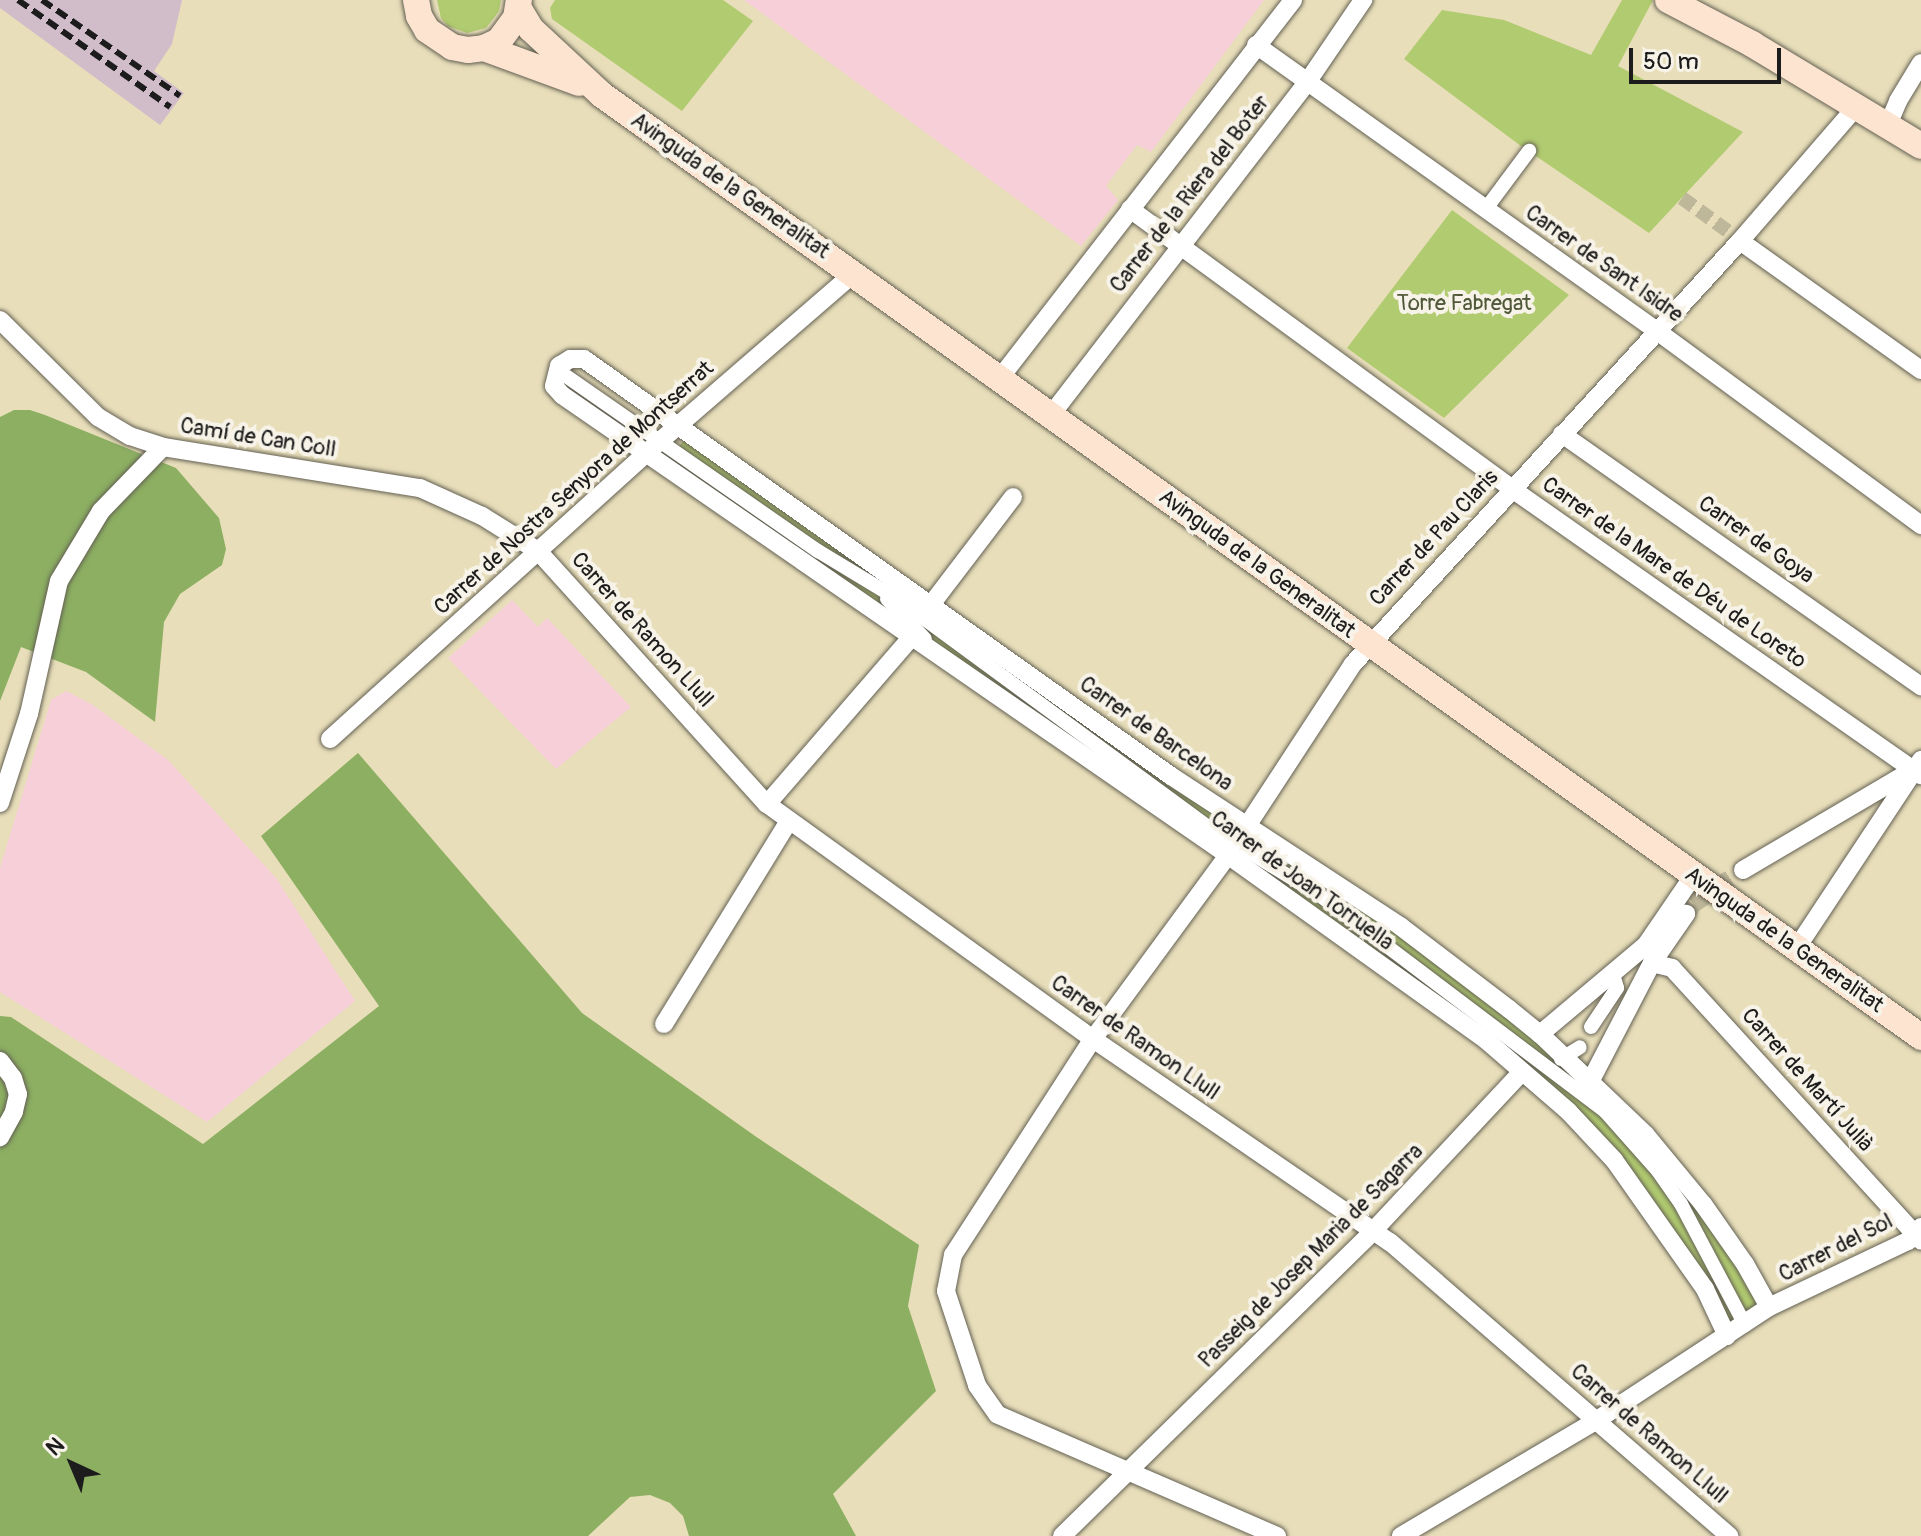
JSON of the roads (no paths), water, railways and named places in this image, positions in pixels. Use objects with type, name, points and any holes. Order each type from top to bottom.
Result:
[{"type":"main road","points":[[416,0],[419,16],[438,40],[452,47],[484,48],[594,89]]},
{"type":"main road","points":[[1668,0],[1711,21],[1921,146]]},
{"type":"main road","points":[[484,48],[510,29],[519,5]]},
{"type":"main road","points":[[519,5],[531,29],[594,89]]},
{"type":"main road","name":"Avinguda de la Generalitat","points":[[594,89],[1921,1037]]},
{"type":"street","name":"Carrer de la Riera del Boter","points":[[1000,378],[1293,0]]},
{"type":"street","name":"Carrer de la Riera del Boter","points":[[1051,415],[1306,84],[1363,0]]},
{"type":"street","name":"Carrer de Sant Isidre","points":[[1256,45],[1306,84],[1657,331],[1921,525]]},
{"type":"street","points":[[1888,125],[1898,101],[1921,63]]},
{"type":"street","name":"Carrer de Pau Claris","points":[[1277,1536],[997,1414],[977,1385],[946,1291],[953,1255],[1093,1039],[1232,849],[1369,645],[1657,331],[1735,236],[1856,107]]},
{"type":"street","points":[[1485,210],[1529,151]]},
{"type":"street","name":"Carrer de la Mare de Déu de Loreto","points":[[1130,209],[1512,489],[1918,768]]},
{"type":"street","points":[[1735,236],[1921,370]]},
{"type":"street","name":"Carrer de Nostra Senyora de Montserrat","points":[[330,739],[676,426],[853,274]]},
{"type":"street","points":[[0,320],[98,417],[130,436],[163,447]]},
{"type":"street","name":"Carrer de Barcelona","points":[[653,447],[562,395],[554,386],[559,366],[570,359],[584,359],[1246,827],[1400,926],[1540,1034],[1564,1068],[1591,1080],[1645,1134],[1703,1204],[1745,1264],[1769,1307]]},
{"type":"street","points":[[566,376],[653,447],[864,578],[1072,721],[1079,745]]},
{"type":"street","name":"Carrer de Goya","points":[[1562,434],[1921,686]]},
{"type":"street","name":"Camí de Can Coll","points":[[0,803],[29,714],[59,581],[101,511],[163,447],[420,488],[482,516],[538,551]]},
{"type":"street","name":"Carrer de Joan Torruella","points":[[653,447],[773,544],[906,643],[1079,745],[1232,849],[1486,1040],[1568,1111],[1614,1160],[1705,1289],[1727,1336]]},
{"type":"street","points":[[930,606],[1013,497]]},
{"type":"street","name":"Carrer de Ramon Llull","points":[[538,551],[767,804],[1093,1039],[1373,1231],[1730,1536]]},
{"type":"street","points":[[864,578],[937,650]]},
{"type":"street","points":[[767,804],[906,643]]},
{"type":"street","points":[[1743,870],[1918,768]]},
{"type":"street","points":[[1796,949],[1918,768]]},
{"type":"street","points":[[1850,807],[1863,812],[1872,833]]},
{"type":"street","points":[[664,1024],[789,821]]},
{"type":"street","points":[[1232,849],[1318,894],[1564,1068],[1658,1171],[1681,1204],[1745,1325]]},
{"type":"street","points":[[1540,1034],[1646,945],[1693,876]]},
{"type":"street","points":[[1591,1080],[1652,963],[1686,914]]},
{"type":"street","name":"Carrer de Martí Julià","points":[[1652,963],[1672,968],[1919,1234]]},
{"type":"street","points":[[1591,1027],[1617,988],[1613,974]]},
{"type":"street","points":[[0,1061],[13,1078],[18,1094],[14,1112],[0,1137]]},
{"type":"street","name":"Passeig de Josep Maria de Sagarra","points":[[1062,1536],[1373,1231],[1522,1072]]},
{"type":"street","name":"Carrer del Sol","points":[[1401,1536],[1597,1420],[1769,1307],[1919,1234]]},
{"type":"tunnel","points":[[1682,198],[1729,232]]},
{"type":"tunnel","points":[[1686,914],[1693,904],[1743,870]]},
{"type":"railway","points":[[18,0],[170,107]]},
{"type":"railway","points":[[42,0],[180,96]]},
{"type":"park label","name":"Torre Fabregat","points":[[1464,304]]}]
